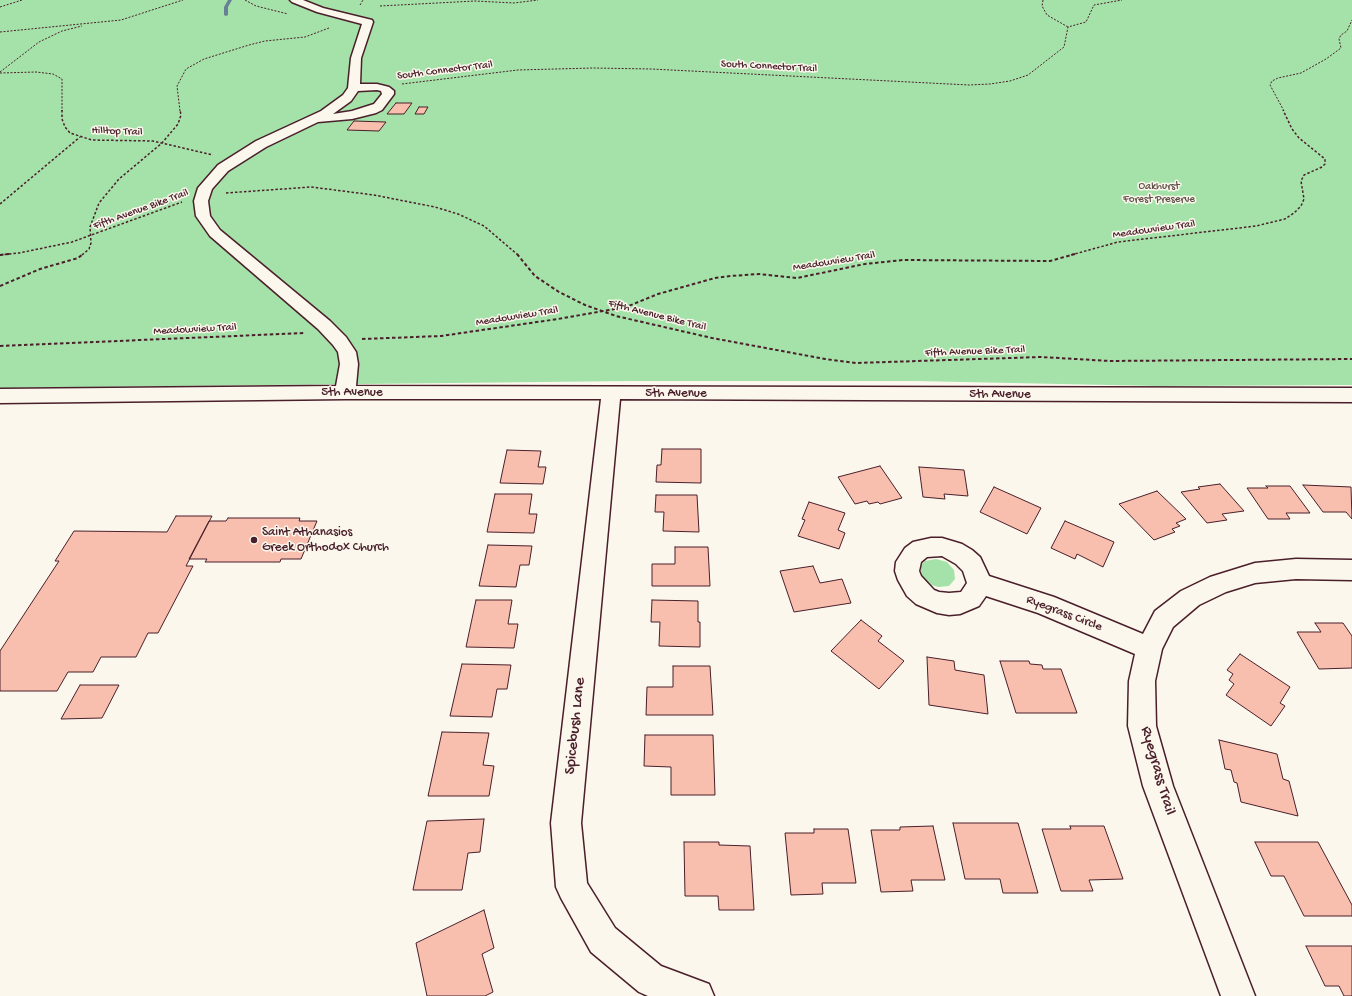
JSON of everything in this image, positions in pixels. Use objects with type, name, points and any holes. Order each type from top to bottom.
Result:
[{"type":"street","points":[[295,0],[320,10],[368,22],[356,58],[354,88],[347,98],[314,119],[261,144],[234,160],[213,177],[205,188],[202,197],[203,216],[215,233],[336,336],[347,352],[349,364],[345,392]]},
{"type":"street","points":[[314,119],[352,115],[372,110],[378,107],[388,94],[388,91],[385,89],[377,87],[354,88]]},
{"type":"street","name":"5th Avenue","points":[[0,396],[345,392],[611,394],[1352,395]]},
{"type":"street","name":"Spicebush Lane","points":[[611,394],[566,824],[572,887],[603,940],[650,980],[696,996]]},
{"type":"street","name":"Ryegrass Trail","points":[[1238,996],[1158,786],[1142,726],[1142,682],[1149,648],[1164,619],[1190,598],[1219,584],[1255,573],[1296,570],[1352,570]]},
{"type":"street","name":"Ryegrass Circle","points":[[979,583],[1045,605],[1149,648]]},
{"type":"path","points":[[0,7],[22,0]]},
{"type":"path","points":[[0,32],[121,20],[135,17],[183,0]]},
{"type":"path","points":[[380,6],[475,0],[514,3],[538,0]]},
{"type":"path","points":[[1043,0],[1042,6],[1047,15],[1068,26],[1086,22],[1094,5],[1122,0]]},
{"type":"path","points":[[0,286],[40,269],[78,258],[89,249],[92,236],[90,227],[99,203],[119,179],[162,143],[178,124],[181,115],[178,82],[186,69],[191,65],[212,56],[257,43],[312,35],[341,22],[345,17]]},
{"type":"path","name":"Meadowview Trail","points":[[0,346],[304,333],[379,339],[441,336],[558,319],[600,310],[626,307],[658,294],[715,278],[759,274],[797,278],[865,264],[903,260],[1050,261],[1062,259],[1100,246],[1118,242],[1256,226],[1285,218],[1294,213],[1301,206],[1304,198],[1301,181],[1304,175],[1322,167],[1325,164],[1325,159],[1299,138],[1292,129],[1288,118],[1274,95],[1270,85],[1272,81],[1278,78],[1302,73],[1341,48],[1341,35],[1347,31],[1352,20]]},
{"type":"path","points":[[0,73],[39,42],[62,31],[86,24]]},
{"type":"path","name":"South Connector Trail","points":[[377,87],[490,73],[548,68],[651,69],[962,84],[990,84],[1028,76],[1042,66],[1064,46],[1068,26]]},
{"type":"path","name":"Hilltop Trail","points":[[0,73],[36,72],[53,74],[62,79],[62,119],[65,127],[70,133],[80,137],[92,140],[132,140],[162,143],[234,160]]},
{"type":"path","points":[[0,204],[80,137]]},
{"type":"path","name":"Fifth Avenue Bike Trail","points":[[0,255],[40,249],[92,236],[173,205],[202,197],[254,190],[311,187],[338,189],[435,207],[458,214],[484,226],[517,254],[535,276],[559,292],[585,306],[712,338],[825,359],[856,363],[1041,357],[1110,361],[1352,359]]},
{"type":"green space","name":"Oakhurst Forest Preserve","points":[[0,0],[1352,0],[1352,385],[1159,386],[914,381],[632,381],[0,388]]},
{"type":"green space","points":[[936,559],[947,562],[954,570],[955,579],[949,586],[938,587],[932,585],[923,578],[920,568],[922,564],[925,561]]},
{"type":"building","points":[[396,103],[412,103],[404,114],[387,114]]},
{"type":"building","points":[[419,107],[428,107],[424,114],[415,114]]},
{"type":"building","points":[[354,121],[386,122],[379,131],[347,130]]},
{"type":"building","points":[[662,449],[701,449],[701,483],[656,482],[657,465],[661,465]]},
{"type":"building","points":[[507,450],[541,451],[538,467],[546,467],[543,484],[500,483]]},
{"type":"building","points":[[880,466],[902,498],[880,504],[878,502],[869,504],[867,501],[855,504],[838,477]]},
{"type":"building","points":[[919,467],[964,470],[968,496],[944,494],[945,499],[923,497]]},
{"type":"building","points":[[1220,484],[1244,511],[1222,514],[1227,520],[1207,523],[1181,492],[1200,489],[1198,487]]},
{"type":"building","points":[[1303,485],[1351,487],[1352,519],[1346,512],[1323,512]]},
{"type":"building","points":[[1266,486],[1290,486],[1310,513],[1286,513],[1290,519],[1268,519],[1247,488],[1268,488]]},
{"type":"building","points":[[994,487],[1041,508],[1027,534],[980,512]]},
{"type":"building","points":[[1157,491],[1186,519],[1176,523],[1180,526],[1172,529],[1175,532],[1154,540],[1119,504]]},
{"type":"building","points":[[495,494],[532,494],[529,514],[537,514],[534,533],[487,532]]},
{"type":"building","points":[[656,495],[697,495],[699,532],[663,531],[664,512],[655,512]]},
{"type":"building","points":[[809,502],[845,513],[838,530],[845,533],[839,549],[798,536],[805,520],[802,519]]},
{"type":"building","points":[[176,516],[212,516],[186,566],[193,566],[158,633],[148,633],[136,657],[101,657],[93,672],[68,672],[57,691],[0,691],[0,651],[59,561],[55,561],[74,531],[167,532]]},
{"type":"building","name":"Saint Athanasios Greek Orthodox Church","points":[[228,518],[300,518],[299,521],[317,521],[301,559],[281,559],[280,562],[205,562],[207,559],[189,559],[209,521],[226,521]]},
{"type":"building","points":[[1065,521],[1114,542],[1103,567],[1077,554],[1075,559],[1051,548]]},
{"type":"building","points":[[488,545],[532,546],[529,565],[520,565],[516,587],[479,586]]},
{"type":"building","points":[[675,547],[708,547],[710,586],[652,586],[652,564],[675,564]]},
{"type":"building","points":[[813,566],[820,583],[842,579],[851,603],[794,612],[780,571]]},
{"type":"building","points":[[476,600],[512,600],[508,624],[518,624],[514,648],[466,647]]},
{"type":"building","points":[[652,600],[698,601],[700,647],[659,646],[660,622],[651,622]]},
{"type":"building","points":[[861,620],[882,636],[878,641],[904,661],[879,689],[831,651]]},
{"type":"building","points":[[1315,623],[1343,623],[1352,636],[1352,668],[1319,669],[1297,632],[1321,632]]},
{"type":"building","points":[[1240,654],[1290,687],[1280,703],[1285,706],[1271,726],[1226,695],[1234,684],[1229,680],[1233,674],[1227,670]]},
{"type":"building","points":[[927,657],[954,661],[955,670],[984,675],[988,714],[929,705]]},
{"type":"building","points":[[1000,661],[1029,661],[1030,664],[1042,665],[1043,669],[1061,669],[1077,713],[1016,713]]},
{"type":"building","points":[[462,664],[511,665],[507,689],[497,689],[492,717],[450,716]]},
{"type":"building","points":[[673,666],[710,666],[713,715],[646,715],[647,687],[673,687]]},
{"type":"building","points":[[80,685],[119,685],[102,718],[61,719]]},
{"type":"building","points":[[442,732],[489,733],[483,765],[494,766],[489,796],[428,796]]},
{"type":"building","points":[[645,735],[713,735],[715,795],[671,795],[671,767],[644,766]]},
{"type":"building","points":[[1219,740],[1277,754],[1283,779],[1289,781],[1298,816],[1241,802],[1237,783],[1234,782],[1231,770],[1225,769]]},
{"type":"building","points":[[484,819],[480,852],[468,853],[462,890],[413,890],[427,821]]},
{"type":"building","points":[[953,823],[1018,823],[1038,893],[1003,893],[1000,879],[965,879]]},
{"type":"building","points":[[933,826],[945,880],[911,880],[913,891],[881,892],[871,830],[900,830],[900,827]]},
{"type":"building","points":[[1070,826],[1104,826],[1123,879],[1089,880],[1093,891],[1061,891],[1042,829],[1071,829]]},
{"type":"building","points":[[814,829],[848,829],[856,883],[822,883],[823,894],[791,895],[785,833],[814,833]]},
{"type":"building","points":[[684,842],[719,842],[719,845],[750,846],[754,910],[719,910],[718,896],[685,896]]},
{"type":"building","points":[[1255,842],[1318,842],[1352,905],[1352,916],[1304,916],[1284,876],[1271,876]]},
{"type":"building","points":[[484,910],[494,948],[482,954],[493,992],[485,996],[427,996],[416,943]]},
{"type":"building","points":[[1306,946],[1352,946],[1352,996],[1344,996],[1339,986],[1325,986]]},
{"type":"waterway","points":[[226,15],[226,7],[230,0]]},
{"type":"place","name":"Saint Athanasios Greek Orthodox Church","points":[[254,540]]}]
